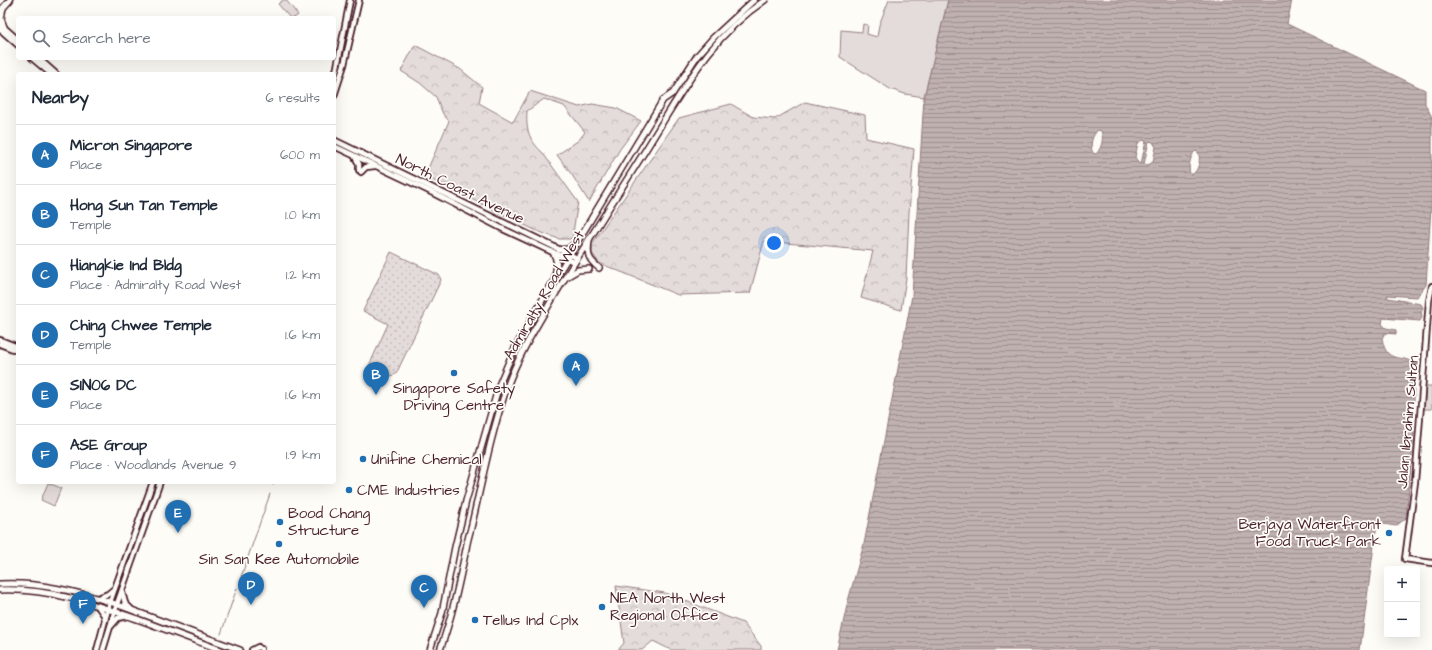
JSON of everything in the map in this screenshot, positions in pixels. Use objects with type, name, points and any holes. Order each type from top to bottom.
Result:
[{"type":"main road","points":[[10,0],[1,10],[1,28],[16,44]]},
{"type":"main road","points":[[336,72],[350,0]]},
{"type":"main road","points":[[336,90],[344,66],[358,0]]},
{"type":"main road","name":"Admiralty Road West","points":[[430,650],[442,613],[455,547],[489,416],[513,352],[578,240],[663,100],[673,93],[705,46],[728,22],[754,0]]},
{"type":"main road","name":"Admiralty Road West","points":[[440,650],[451,616],[488,452],[508,386],[518,361],[564,279],[651,142],[690,77],[706,55],[734,24],[765,0]]},
{"type":"main road","points":[[348,10],[353,14],[356,10]]},
{"type":"main road","points":[[1,28],[16,39]]},
{"type":"main road","points":[[34,60],[48,72]]},
{"type":"main road","points":[[40,60],[54,72]]},
{"type":"main road","name":"North Coast Avenue","points":[[336,141],[559,250],[568,257]]},
{"type":"main road","points":[[637,145],[636,149],[638,151],[642,151],[651,142]]},
{"type":"main road","name":"North Coast Avenue","points":[[336,147],[503,229],[553,252],[576,260]]},
{"type":"main road","points":[[628,158],[635,153],[639,157],[638,162]]},
{"type":"main road","points":[[355,156],[359,164],[360,171],[369,166],[376,166]]},
{"type":"main road","points":[[559,250],[568,249],[578,240]]},
{"type":"main road","points":[[589,240],[589,258],[599,268]]},
{"type":"main road","points":[[553,252],[558,265],[553,283]]},
{"type":"main road","points":[[564,279],[578,270],[589,269]]},
{"type":"main road","name":"Jalan Ibrahim Sultan","points":[[1432,286],[1429,301],[1415,482],[1405,559],[1432,563]]},
{"type":"main road","points":[[0,340],[16,346]]},
{"type":"main road","points":[[0,344],[16,350]]},
{"type":"main road","points":[[479,452],[485,456],[488,452]]},
{"type":"main road","points":[[475,471],[479,469],[483,472]]},
{"type":"main road","points":[[97,650],[110,602],[152,484]]},
{"type":"main road","points":[[103,650],[114,611],[159,484]]},
{"type":"main road","points":[[0,584],[23,584],[53,587],[98,598],[240,650]]},
{"type":"main road","points":[[98,598],[108,594],[116,587]]},
{"type":"main road","points":[[0,590],[23,590],[57,594],[77,599],[221,650]]},
{"type":"main road","points":[[122,590],[125,603],[132,610]]},
{"type":"main road","points":[[97,605],[104,615],[105,622]]},
{"type":"main road","points":[[110,628],[121,616],[128,616]]},
{"type":"main road","points":[[252,650],[260,648]]},
{"type":"green space","points":[[283,0],[286,0],[298,15],[288,16],[278,4]]},
{"type":"green space","points":[[889,0],[948,0],[924,97],[905,94],[890,89],[840,57],[841,30],[862,32],[863,24],[868,25],[867,34],[877,37],[879,25]]},
{"type":"green space","points":[[415,45],[460,69],[482,87],[479,103],[513,122],[530,91],[579,107],[592,104],[616,108],[641,121],[620,149],[589,202],[557,155],[579,140],[585,132],[564,106],[544,99],[527,111],[527,123],[531,138],[578,202],[573,236],[570,239],[559,239],[537,231],[428,178],[429,166],[449,121],[443,114],[436,97],[420,83],[401,71]]},
{"type":"green space","points":[[805,102],[865,115],[866,138],[914,149],[906,278],[901,310],[861,298],[873,251],[764,241],[750,293],[678,295],[599,263],[592,253],[592,244],[679,118],[731,104],[753,117],[775,119]]},
{"type":"green space","points":[[391,252],[439,275],[441,280],[396,374],[391,376],[368,368],[388,324],[363,311]]},
{"type":"green space","points":[[1426,386],[1432,386],[1432,409],[1424,409]]},
{"type":"green space","points":[[48,484],[61,488],[54,506],[41,500]]},
{"type":"green space","points":[[616,586],[665,593],[743,623],[761,646],[761,650],[671,650],[653,641],[642,650],[618,650],[624,643]]},
{"type":"shaded area","points":[[948,0],[1292,0],[1287,24],[1425,90],[1425,104],[1432,117],[1432,192],[1426,285],[1417,297],[1387,295],[1388,298],[1421,304],[1423,308],[1421,311],[1422,317],[1420,321],[1383,318],[1382,324],[1386,328],[1396,330],[1396,334],[1385,333],[1382,338],[1384,348],[1388,353],[1392,356],[1408,360],[1419,370],[1411,370],[1410,380],[1414,391],[1414,401],[1407,409],[1405,418],[1414,432],[1406,518],[1396,526],[1377,523],[1360,650],[837,650],[848,601],[864,544],[912,296],[924,97]],"holes":[[[1098,130],[1101,131],[1101,146],[1096,154],[1093,153],[1091,147],[1094,135]],[[1143,140],[1146,141],[1141,164],[1138,163],[1135,157],[1138,143]],[[1149,141],[1153,142],[1156,147],[1153,162],[1148,165],[1144,164]],[[1195,151],[1198,152],[1199,164],[1195,172],[1190,174],[1189,168]]]},
{"type":"waterway","points":[[241,577],[270,494]]},
{"type":"waterway","points":[[221,634],[237,588]]},
{"type":"place","name":"Singapore Safety Driving Centre","points":[[454,373]]},
{"type":"place","name":"Micron Singapore","points":[[576,386]]},
{"type":"place","name":"Hong Sun Tan Temple","points":[[376,395]]},
{"type":"place","name":"Unifine Chemical","points":[[363,459]]},
{"type":"place","name":"CME Industries","points":[[349,490]]},
{"type":"place","name":"Bood Chang Structure","points":[[280,522]]},
{"type":"place","name":"SIN06 DC","points":[[178,533]]},
{"type":"place","name":"Berjaya Waterfront Food Truck Park","points":[[1389,533]]},
{"type":"place","name":"Sin San Kee Automobile","points":[[279,544]]},
{"type":"place","name":"Ching Chwee Temple","points":[[251,605]]},
{"type":"place","name":"NEA North West Regional Office","points":[[602,607]]},
{"type":"place","name":"Hiangkie Ind Bldg","points":[[424,608]]},
{"type":"place","name":"Tellus Ind Cplx","points":[[475,620]]},
{"type":"place","name":"ASE Group","points":[[83,624]]}]
